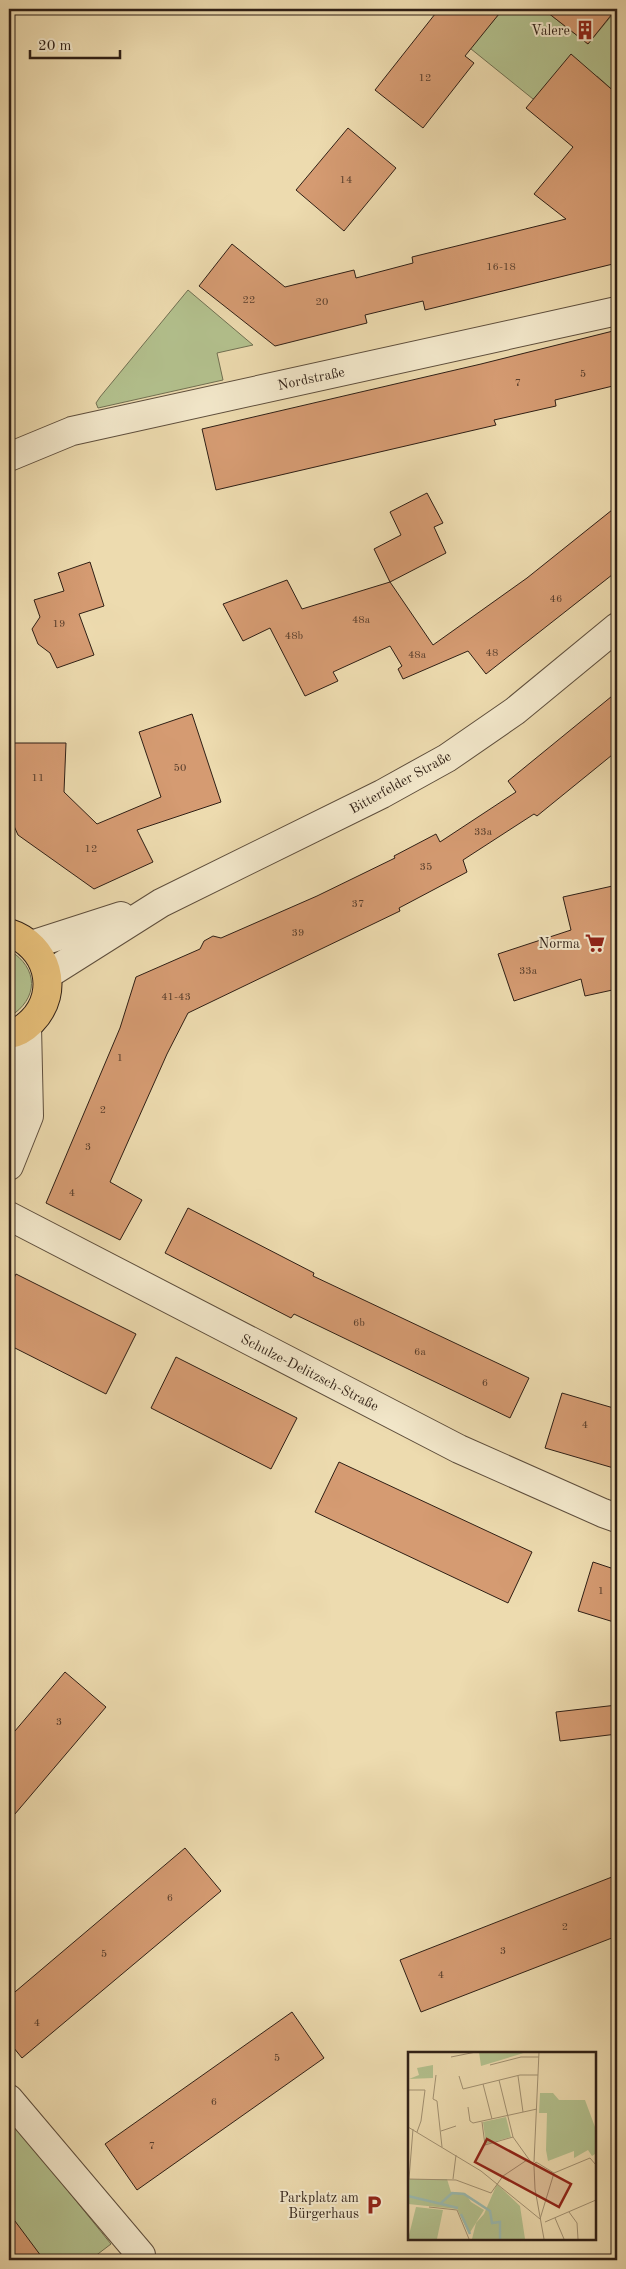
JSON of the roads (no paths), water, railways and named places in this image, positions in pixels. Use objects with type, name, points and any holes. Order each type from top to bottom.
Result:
[{"type":"main road","points":[[18,1030],[39,1014],[46,1000],[48,984],[47,975],[39,953],[20,939]]},
{"type":"street","name":"Nordstraße","points":[[9,457],[72,431],[617,311]]},
{"type":"street","name":"Bitterfelder Straße","points":[[47,975],[161,903],[382,794],[447,758],[515,711],[617,627]]},
{"type":"street","name":"Bitterfelder Straße","points":[[20,939],[161,903]]},
{"type":"street","points":[[9,1166],[29,1116],[18,1030]]},
{"type":"street","points":[[9,1069],[29,1116]]},
{"type":"street","name":"Schulze-Delitzsch-Straße","points":[[9,1216],[460,1449],[617,1518]]},
{"type":"street","points":[[9,2099],[138,2258]]},
{"type":"place","name":"Valere","points":[[585,30]]},
{"type":"place","name":"Norma","points":[[595,943]]},
{"type":"place","name":"Parkplatz am Bürgerhaus","points":[[374,2205]]}]
